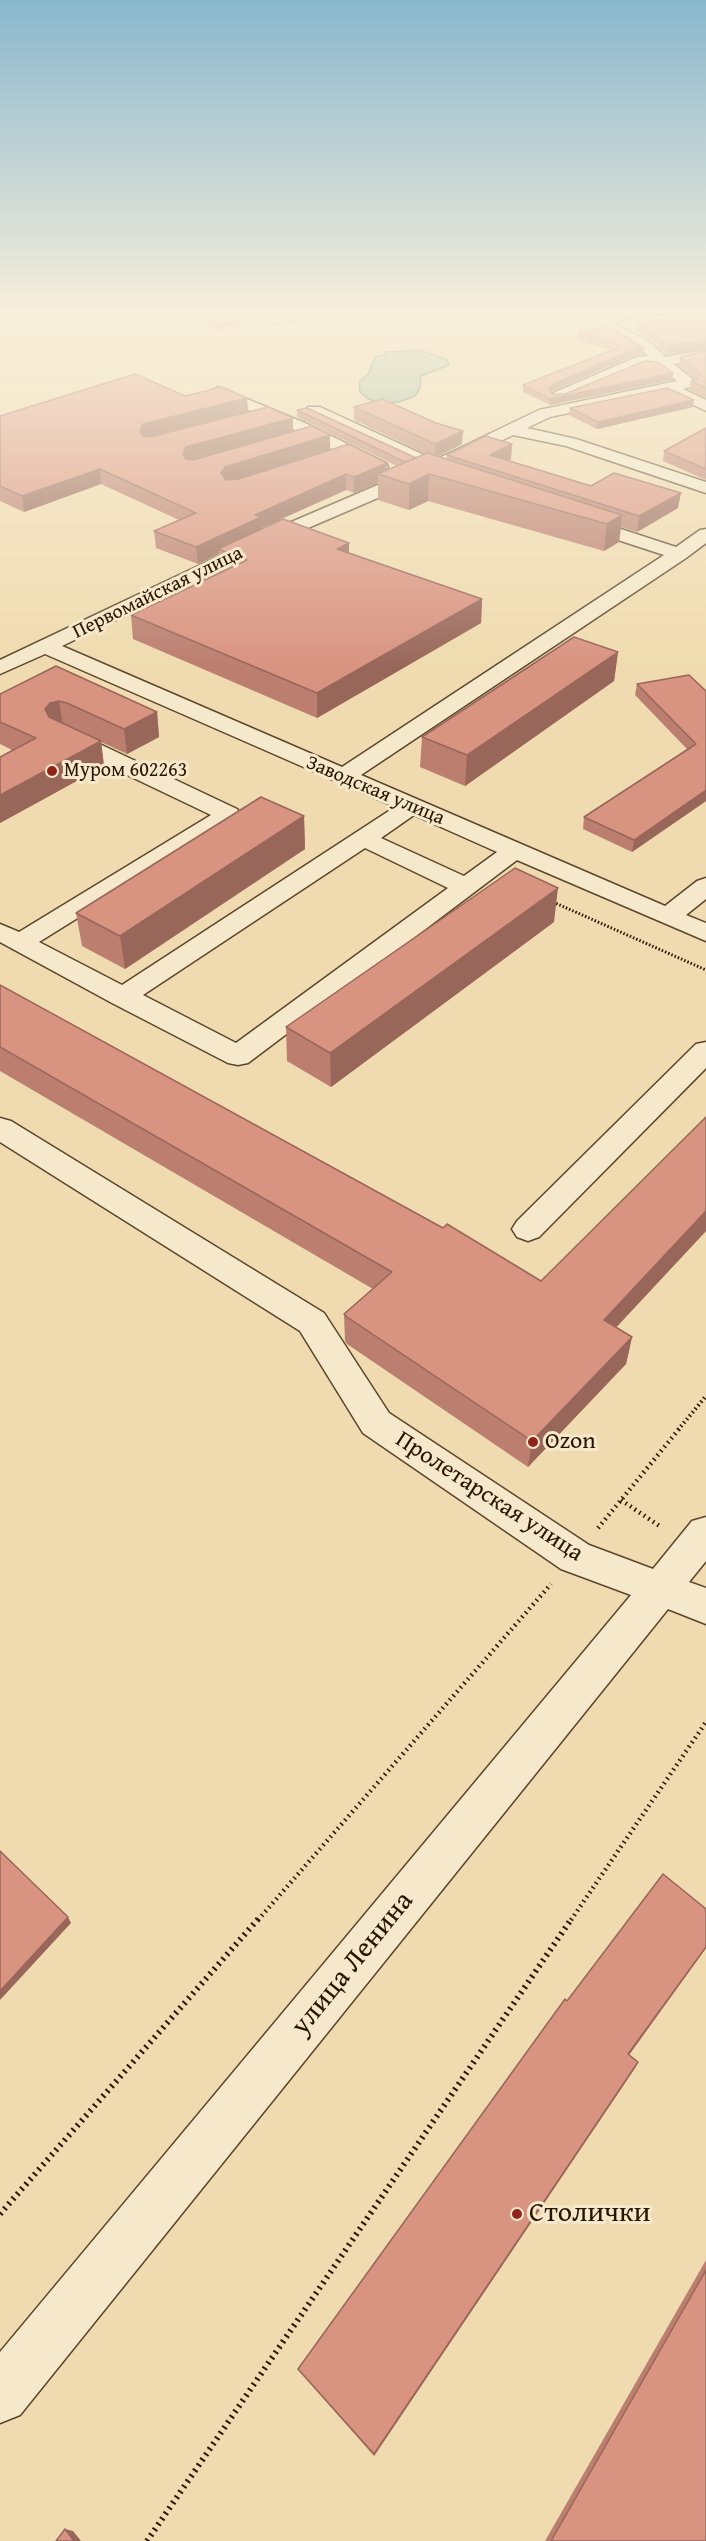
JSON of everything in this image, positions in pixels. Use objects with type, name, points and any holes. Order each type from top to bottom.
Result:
[{"type":"street","points":[[309,432],[406,479]]},
{"type":"street","points":[[355,432],[436,472]]},
{"type":"street","name":"Первомайская улица","points":[[0,668],[295,527],[406,479],[436,472],[505,432]]},
{"type":"street","points":[[521,432],[570,442],[706,488]]},
{"type":"street","points":[[292,440],[314,434]]},
{"type":"street","points":[[328,459],[349,452]]},
{"type":"street","points":[[558,514],[680,554],[706,552]]},
{"type":"street","points":[[342,777],[680,554],[706,534]]},
{"type":"street","name":"Заводская улица","points":[[46,647],[706,933]]},
{"type":"street","points":[[10,937],[229,814],[62,735]]},
{"type":"street","points":[[122,997],[411,807]]},
{"type":"street","points":[[362,838],[465,886]]},
{"type":"street","points":[[10,937],[238,1056],[514,851]]},
{"type":"street","points":[[668,916],[706,886]]},
{"type":"street","points":[[528,1229],[706,1051]]},
{"type":"street","name":"Пролетарская улица","points":[[0,1128],[312,1322],[375,1423],[575,1557],[706,1606]]},
{"type":"street","name":"улица Ленина","points":[[0,2395],[706,1533]]},
{"type":"path","points":[[0,2214],[575,1557],[706,1396]]},
{"type":"path","points":[[147,2541],[706,1722]]},
{"type":"building","points":[[0,432],[140,432],[143,436],[150,437],[171,432],[243,432],[186,447],[183,454],[186,459],[193,460],[292,432],[323,432],[330,435],[225,467],[221,473],[226,480],[239,479],[349,444],[387,463],[354,477],[346,474],[255,515],[261,517],[196,547],[154,531],[196,513],[100,469],[22,496],[0,486]]},
{"type":"building","points":[[342,432],[358,432],[416,458],[405,462]]},
{"type":"building","points":[[408,432],[462,432],[435,444]]},
{"type":"building","points":[[699,432],[706,432],[706,469],[664,451]]},
{"type":"building","points":[[486,436],[512,444],[490,455],[591,486],[614,473],[681,493],[639,516],[447,455]]},
{"type":"building","points":[[427,453],[622,515],[607,524],[429,474],[409,484],[378,474]]},
{"type":"building","points":[[283,519],[349,543],[337,549],[482,599],[317,693],[131,615],[247,560],[218,549]]},
{"type":"building","points":[[574,637],[618,652],[467,755],[422,737]]},
{"type":"building","points":[[56,666],[157,712],[124,729],[67,703],[59,701],[50,703],[45,709],[49,717],[101,741],[0,795],[0,757],[36,738],[0,722],[0,694]]},
{"type":"building","points":[[689,675],[706,691],[706,790],[634,840],[584,817],[696,744],[637,684]]},
{"type":"building","points":[[261,797],[304,816],[120,936],[76,913]]},
{"type":"building","points":[[515,868],[558,888],[330,1053],[286,1027]]},
{"type":"building","points":[[0,985],[443,1228],[447,1224],[541,1281],[706,1117],[706,1211],[604,1320],[632,1337],[532,1441],[344,1314],[392,1272],[0,1047]]},
{"type":"building","points":[[0,1851],[68,1917],[0,1991]]},
{"type":"building","points":[[663,1874],[706,1909],[706,1947],[628,2054],[638,2062],[374,2454],[298,2369],[565,1999],[567,2001]]},
{"type":"building","points":[[706,2270],[706,2541],[551,2541]]},
{"type":"building","points":[[65,2529],[74,2541],[56,2541]]},
{"type":"place","name":"Муром 602263","points":[[52,771]]},
{"type":"place","name":"Ozon","points":[[533,1442]]},
{"type":"place","name":"Столички","points":[[517,2214]]}]
